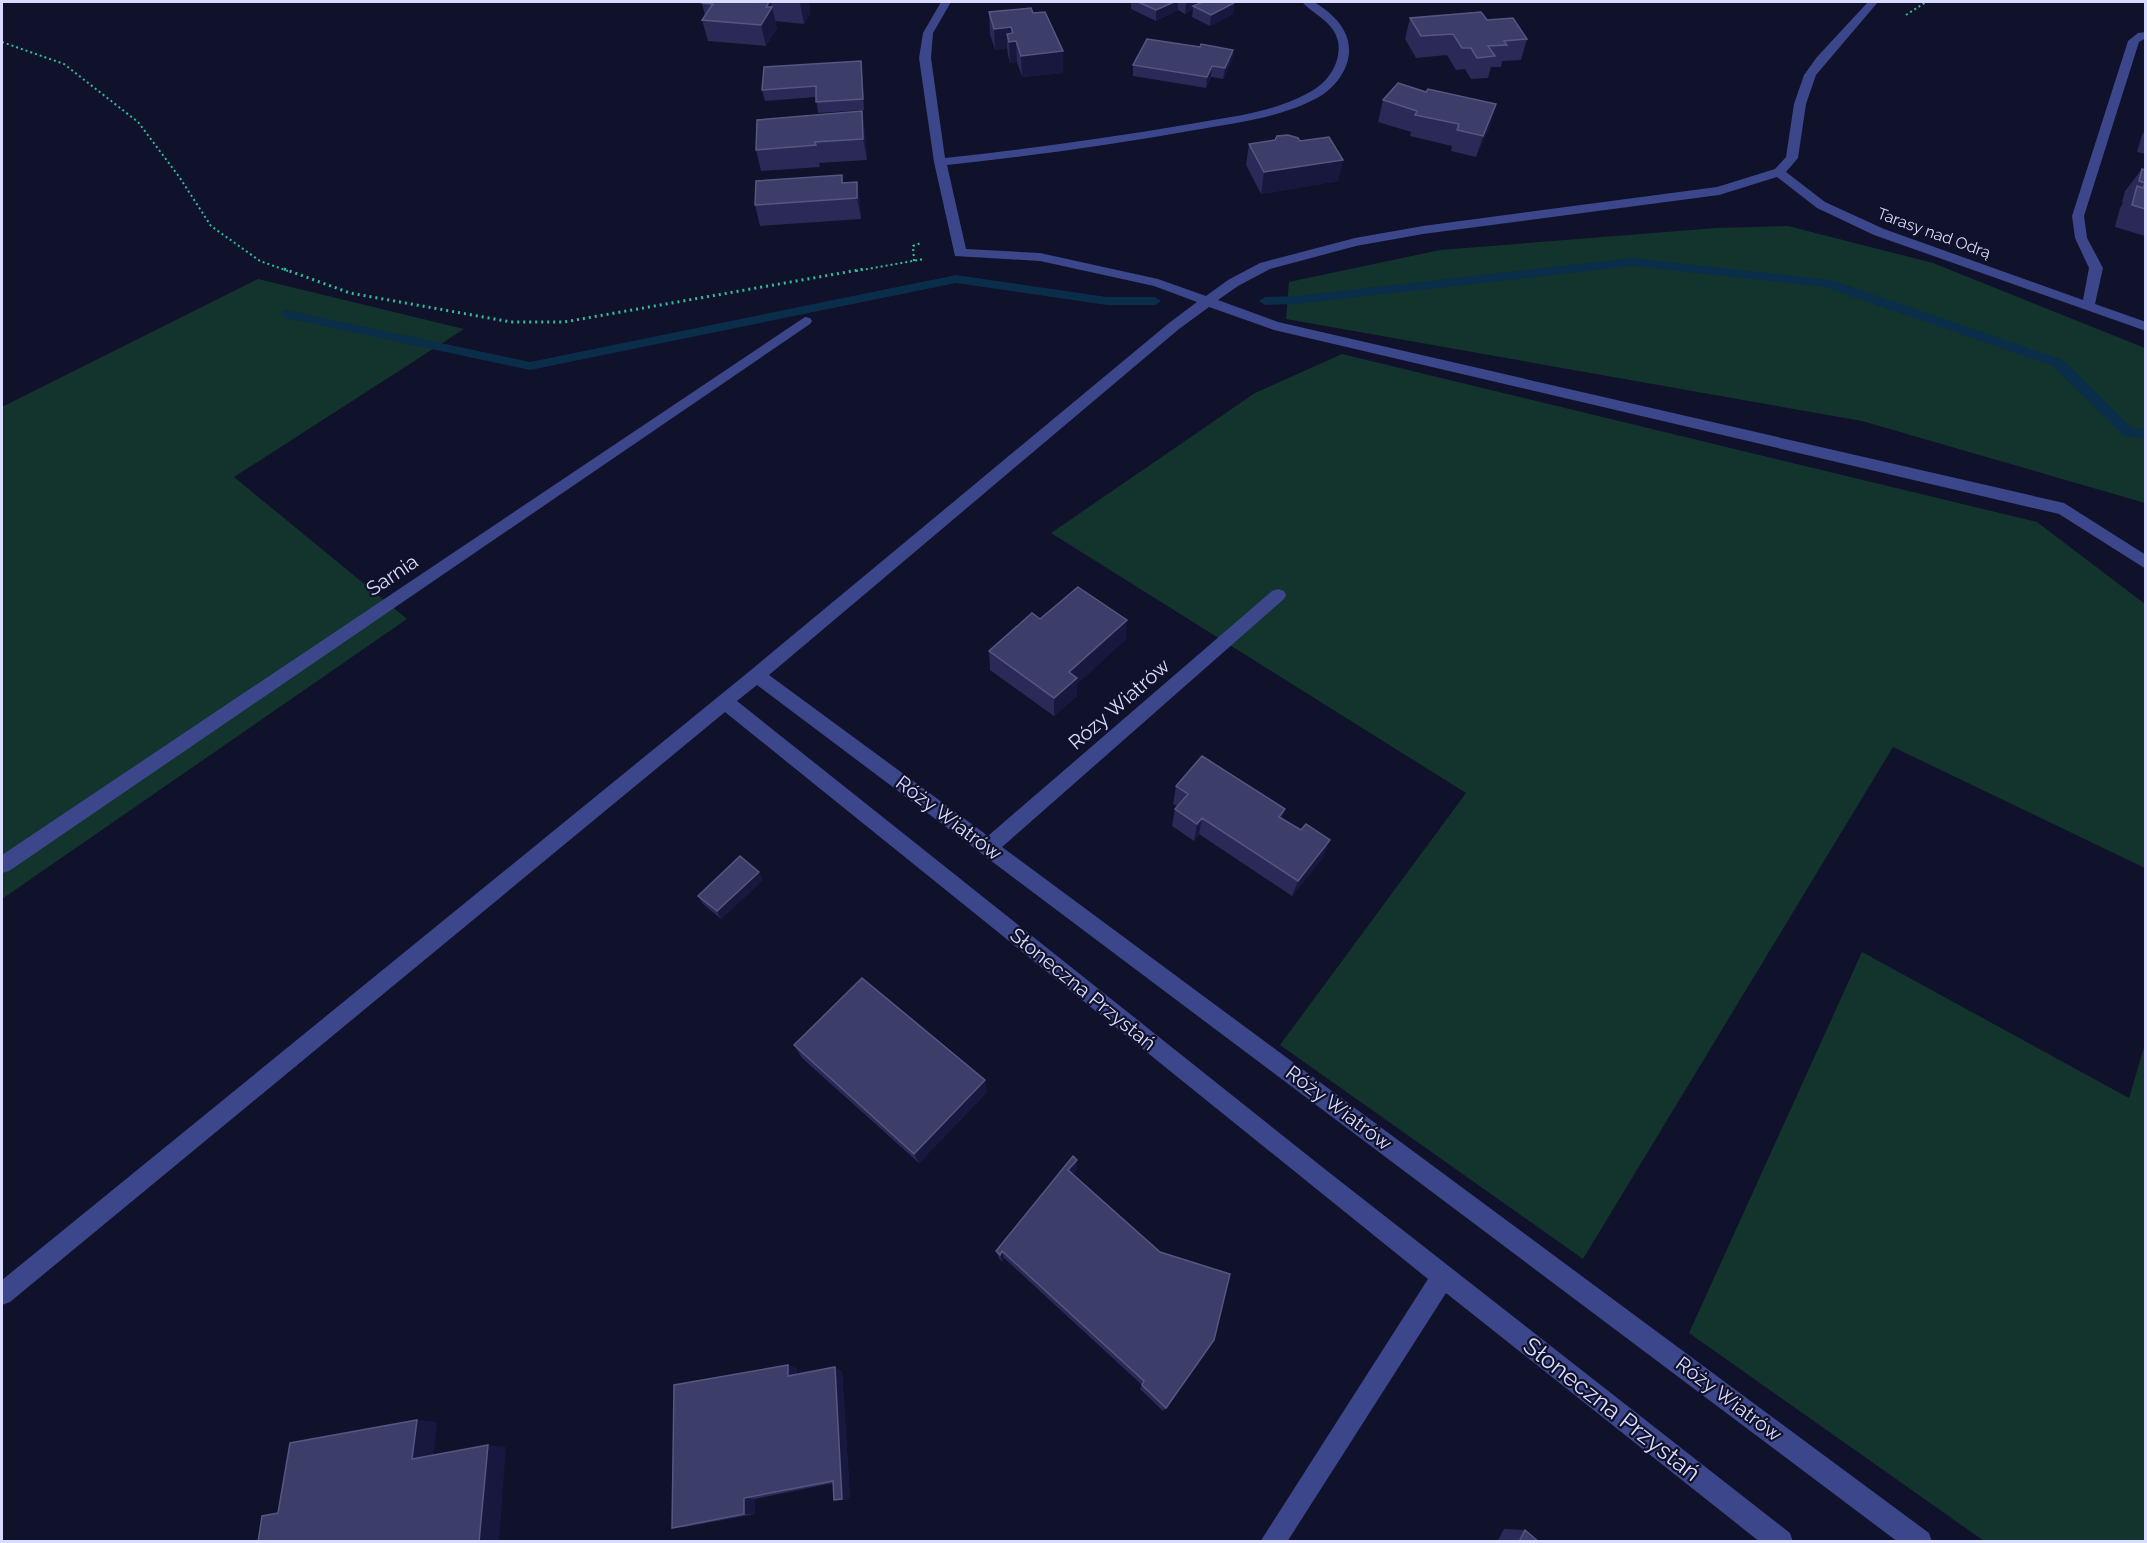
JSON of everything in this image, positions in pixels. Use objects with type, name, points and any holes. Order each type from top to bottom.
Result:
[{"type":"street","points":[[946,2],[928,33],[925,58],[940,162],[960,253],[1040,257],[1158,283],[1274,326],[2064,509],[2145,563]]},
{"type":"street","points":[[940,162],[1116,142],[1255,115],[1312,96],[1328,86],[1343,61],[1344,47],[1338,29],[1322,10],[1307,2]]},
{"type":"street","points":[[2,1294],[724,700],[758,675],[1208,300],[1265,266],[1355,242],[1423,230],[1719,190],[1779,172],[1792,158],[1800,104],[1810,75],[1821,59],[1873,2]]},
{"type":"street","points":[[2088,306],[2096,268],[2081,238],[2078,216],[2134,41],[2145,35]]},
{"type":"street","name":"Tarasy nad Odrą","points":[[1779,172],[1821,205],[1880,232],[2145,327]]},
{"type":"street","name":"Sarnia","points":[[2,865],[805,321]]},
{"type":"street","name":"Rózy Wiatrów","points":[[990,847],[1278,595]]},
{"type":"street","name":"Róży Wiatrów","points":[[758,675],[1920,1542]]},
{"type":"street","name":"Słoneczna Przystań","points":[[724,700],[1443,1276],[1780,1542]]},
{"type":"street","points":[[1272,1542],[1443,1276]]},
{"type":"path","points":[[2,42],[64,64],[138,122],[180,178],[211,226],[260,261],[350,293],[511,322],[564,322],[960,253]]},
{"type":"green space","points":[[1788,226],[1933,263],[2145,348],[2145,503],[1862,421],[1286,319],[1289,282],[1440,250],[1716,228]]},
{"type":"green space","points":[[258,279],[464,329],[234,477],[407,619],[2,899],[2,407]]},
{"type":"green space","points":[[1342,354],[2037,522],[2145,604],[2145,868],[1893,747],[1583,1259],[1280,1045],[1466,793],[1051,533],[1255,393]]},
{"type":"green space","points":[[1862,952],[2129,1098],[2145,1044],[2145,1541],[1984,1541],[1689,1333]]},
{"type":"building","points":[[703,2],[769,2],[766,7],[772,7],[761,25],[702,20],[713,4]]},
{"type":"building","points":[[1138,2],[1174,2],[1156,10]]},
{"type":"building","points":[[1203,2],[1234,3],[1211,15],[1193,6]]},
{"type":"building","points":[[1031,8],[1033,13],[1045,12],[1063,51],[1021,56],[1016,41],[1009,42],[1007,34],[1013,33],[1011,27],[994,29],[989,12]]},
{"type":"building","points":[[1481,12],[1487,20],[1513,18],[1527,39],[1504,41],[1507,45],[1488,46],[1495,56],[1477,58],[1471,48],[1462,48],[1453,34],[1421,36],[1410,18]]},
{"type":"building","points":[[1147,39],[1200,47],[1201,44],[1233,50],[1225,68],[1212,66],[1207,77],[1133,65]]},
{"type":"building","points":[[861,61],[863,99],[816,102],[816,86],[762,90],[764,67]]},
{"type":"building","points":[[1398,83],[1426,92],[1428,89],[1496,104],[1483,136],[1457,130],[1459,124],[1415,115],[1417,111],[1383,100]]},
{"type":"building","points":[[862,111],[863,139],[815,142],[816,145],[756,150],[757,120]]},
{"type":"building","points":[[1288,135],[1300,141],[1329,137],[1343,160],[1264,172],[1249,144],[1275,140],[1277,136]]},
{"type":"building","points":[[2142,169],[2145,170],[2145,183],[2139,181]]},
{"type":"building","points":[[842,175],[842,183],[857,182],[857,198],[755,205],[756,181]]},
{"type":"building","points":[[2145,183],[2145,209],[2132,205],[2137,186],[2143,188]]},
{"type":"building","points":[[1078,587],[1127,620],[1069,672],[1077,678],[1054,698],[989,651],[1032,613],[1040,619]]},
{"type":"building","points":[[1202,756],[1285,809],[1279,817],[1301,830],[1306,824],[1330,840],[1298,881],[1202,818],[1197,824],[1175,809],[1188,794],[1176,786]]},
{"type":"building","points":[[740,856],[759,872],[717,911],[698,896]]},
{"type":"building","points":[[862,978],[985,1080],[914,1154],[794,1045]]},
{"type":"building","points":[[1073,1156],[1077,1160],[1068,1170],[1160,1252],[1230,1274],[1214,1340],[1166,1408],[1142,1385],[1144,1381],[1002,1251],[1000,1255],[996,1251]]},
{"type":"building","points":[[788,1365],[788,1376],[835,1367],[842,1499],[834,1500],[833,1481],[744,1498],[744,1514],[672,1528],[674,1385]]},
{"type":"building","points":[[417,1420],[412,1459],[488,1445],[479,1542],[258,1542],[262,1516],[278,1513],[290,1443]]},
{"type":"building","points":[[1525,1530],[1539,1542],[1519,1542]]},
{"type":"waterway","points":[[1265,301],[1296,300],[1632,262],[1827,283],[2058,363],[2129,433],[2146,433]]},
{"type":"waterway","points":[[286,314],[530,366],[956,279],[1107,301],[1155,301]]}]
